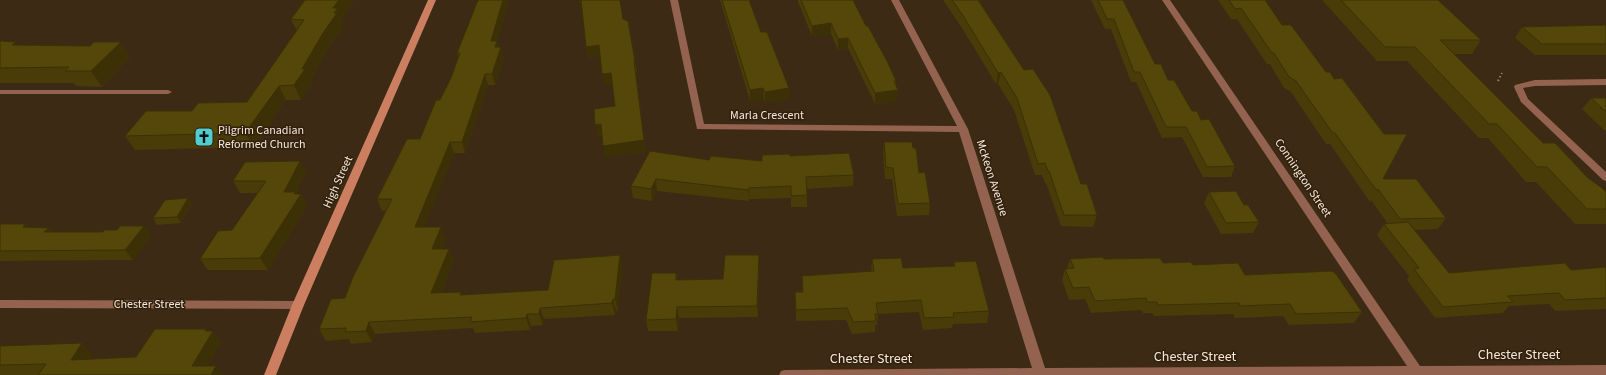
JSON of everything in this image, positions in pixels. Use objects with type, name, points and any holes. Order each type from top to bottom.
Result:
[{"type":"street","name":"High Street","points":[[270,375],[298,305],[432,0]]},
{"type":"street","name":"Marla Crescent","points":[[674,0],[700,126],[963,128]]},
{"type":"street","name":"McKeon Avenue","points":[[894,0],[963,128],[1040,373]]},
{"type":"street","name":"Connington Street","points":[[1166,0],[1418,371]]},
{"type":"street","points":[[1606,82],[1535,83],[1518,87],[1524,100],[1606,178]]},
{"type":"street","name":"Chester Street","points":[[0,304],[298,305]]},
{"type":"street","name":"Chester Street","points":[[785,375],[1606,370]]},
{"type":"lane","points":[[0,92],[168,92]]},
{"type":"path","points":[[1498,81],[1502,73]]},
{"type":"building","points":[[305,0],[339,0],[333,8],[338,8],[334,13],[337,13],[323,33],[302,69],[305,69],[294,85],[279,86],[245,133],[125,136],[146,111],[192,111],[198,103],[247,102],[304,20],[291,19]]},
{"type":"building","points":[[478,0],[503,0],[491,41],[497,41],[495,47],[501,47],[492,74],[485,74],[462,142],[450,142],[415,227],[441,227],[432,249],[449,249],[431,293],[461,292],[460,295],[548,290],[554,260],[620,255],[615,299],[613,299],[612,303],[540,308],[539,314],[527,314],[526,318],[470,322],[472,317],[369,322],[366,331],[345,332],[346,328],[319,329],[331,299],[345,298],[353,277],[392,199],[377,199],[407,139],[420,139],[436,100],[440,100],[451,78],[460,53],[457,53]]},
{"type":"building","points":[[581,0],[620,0],[623,19],[628,21],[635,61],[644,140],[603,146],[601,124],[595,125],[594,109],[615,106],[611,73],[602,74],[599,45],[586,47]]},
{"type":"building","points":[[722,0],[749,0],[761,32],[767,32],[789,88],[765,92],[763,88],[750,90]]},
{"type":"building","points":[[801,0],[853,0],[866,26],[868,26],[888,63],[896,81],[894,81],[898,90],[875,93],[848,38],[838,39],[831,23],[812,26]]},
{"type":"building","points":[[952,0],[978,0],[1024,70],[1033,69],[1050,95],[1081,184],[1087,184],[1097,215],[1064,215],[1045,163],[1038,164],[1017,98],[1001,72],[998,73]]},
{"type":"building","points":[[1098,0],[1123,0],[1155,64],[1161,64],[1168,80],[1174,80],[1192,111],[1197,111],[1201,120],[1209,119],[1235,166],[1207,167],[1186,127],[1166,127],[1140,72],[1134,72],[1114,19],[1107,19]]},
{"type":"building","points":[[1229,0],[1265,0],[1282,25],[1291,25],[1326,72],[1330,72],[1334,79],[1342,78],[1384,134],[1407,134],[1383,179],[1416,179],[1446,218],[1400,219],[1378,189],[1377,191],[1335,133],[1332,132],[1296,81],[1289,77],[1274,53],[1272,53],[1241,8],[1235,9]]},
{"type":"building","points":[[1341,0],[1438,0],[1481,40],[1440,40],[1543,143],[1555,143],[1588,178],[1606,192],[1606,209],[1587,209],[1547,167],[1537,167],[1497,124],[1489,124],[1415,47],[1385,47]]},
{"type":"building","points":[[1606,25],[1606,44],[1542,44],[1522,27]]},
{"type":"building","points":[[0,41],[16,42],[12,45],[90,46],[94,42],[121,42],[91,71],[65,71],[69,67],[0,68]]},
{"type":"building","points":[[1591,98],[1606,98],[1606,112]]},
{"type":"building","points":[[884,142],[912,142],[913,148],[916,148],[919,173],[925,172],[930,203],[898,204],[893,168],[886,167]]},
{"type":"building","points":[[650,151],[709,160],[711,156],[762,161],[762,155],[789,154],[790,156],[849,153],[854,175],[806,177],[807,195],[791,196],[791,186],[749,188],[748,190],[656,179],[651,189],[631,186]]},
{"type":"building","points":[[300,161],[284,192],[296,192],[294,194],[301,194],[260,258],[200,259],[218,231],[232,230],[266,181],[233,181],[245,162]]},
{"type":"building","points":[[1236,191],[1244,205],[1248,205],[1259,222],[1226,223],[1209,192]]},
{"type":"building","points":[[188,198],[177,217],[153,218],[165,200]]},
{"type":"building","points":[[1408,222],[1449,273],[1565,263],[1571,270],[1606,267],[1606,298],[1565,300],[1559,293],[1507,296],[1513,302],[1443,307],[1414,269],[1419,268],[1384,224]]},
{"type":"building","points":[[0,224],[25,224],[23,227],[49,228],[44,232],[103,232],[104,230],[117,230],[120,226],[144,226],[125,250],[0,251]]},
{"type":"building","points":[[725,255],[759,255],[757,306],[677,307],[676,319],[646,320],[652,273],[676,273],[676,280],[723,279]]},
{"type":"building","points":[[1103,257],[1104,259],[1160,258],[1163,263],[1191,262],[1193,265],[1238,263],[1245,275],[1332,271],[1336,274],[1362,312],[1296,314],[1290,304],[1240,306],[1239,303],[1158,305],[1157,302],[1147,302],[1146,298],[1095,301],[1089,287],[1073,288],[1065,269],[1074,268],[1070,259]]},
{"type":"building","points":[[901,258],[903,268],[955,266],[954,262],[976,261],[989,311],[953,313],[954,317],[924,318],[921,300],[876,303],[878,314],[875,314],[876,321],[853,322],[847,308],[796,310],[795,292],[803,292],[802,276],[874,271],[872,259]]},
{"type":"building","points":[[155,329],[206,329],[205,331],[213,331],[192,366],[216,366],[211,375],[38,375],[46,364],[0,365],[0,346],[82,343],[71,360],[136,357]]},
{"type":"place","name":"Pilgrim Canadian Reformed Church","points":[[204,137]]}]
